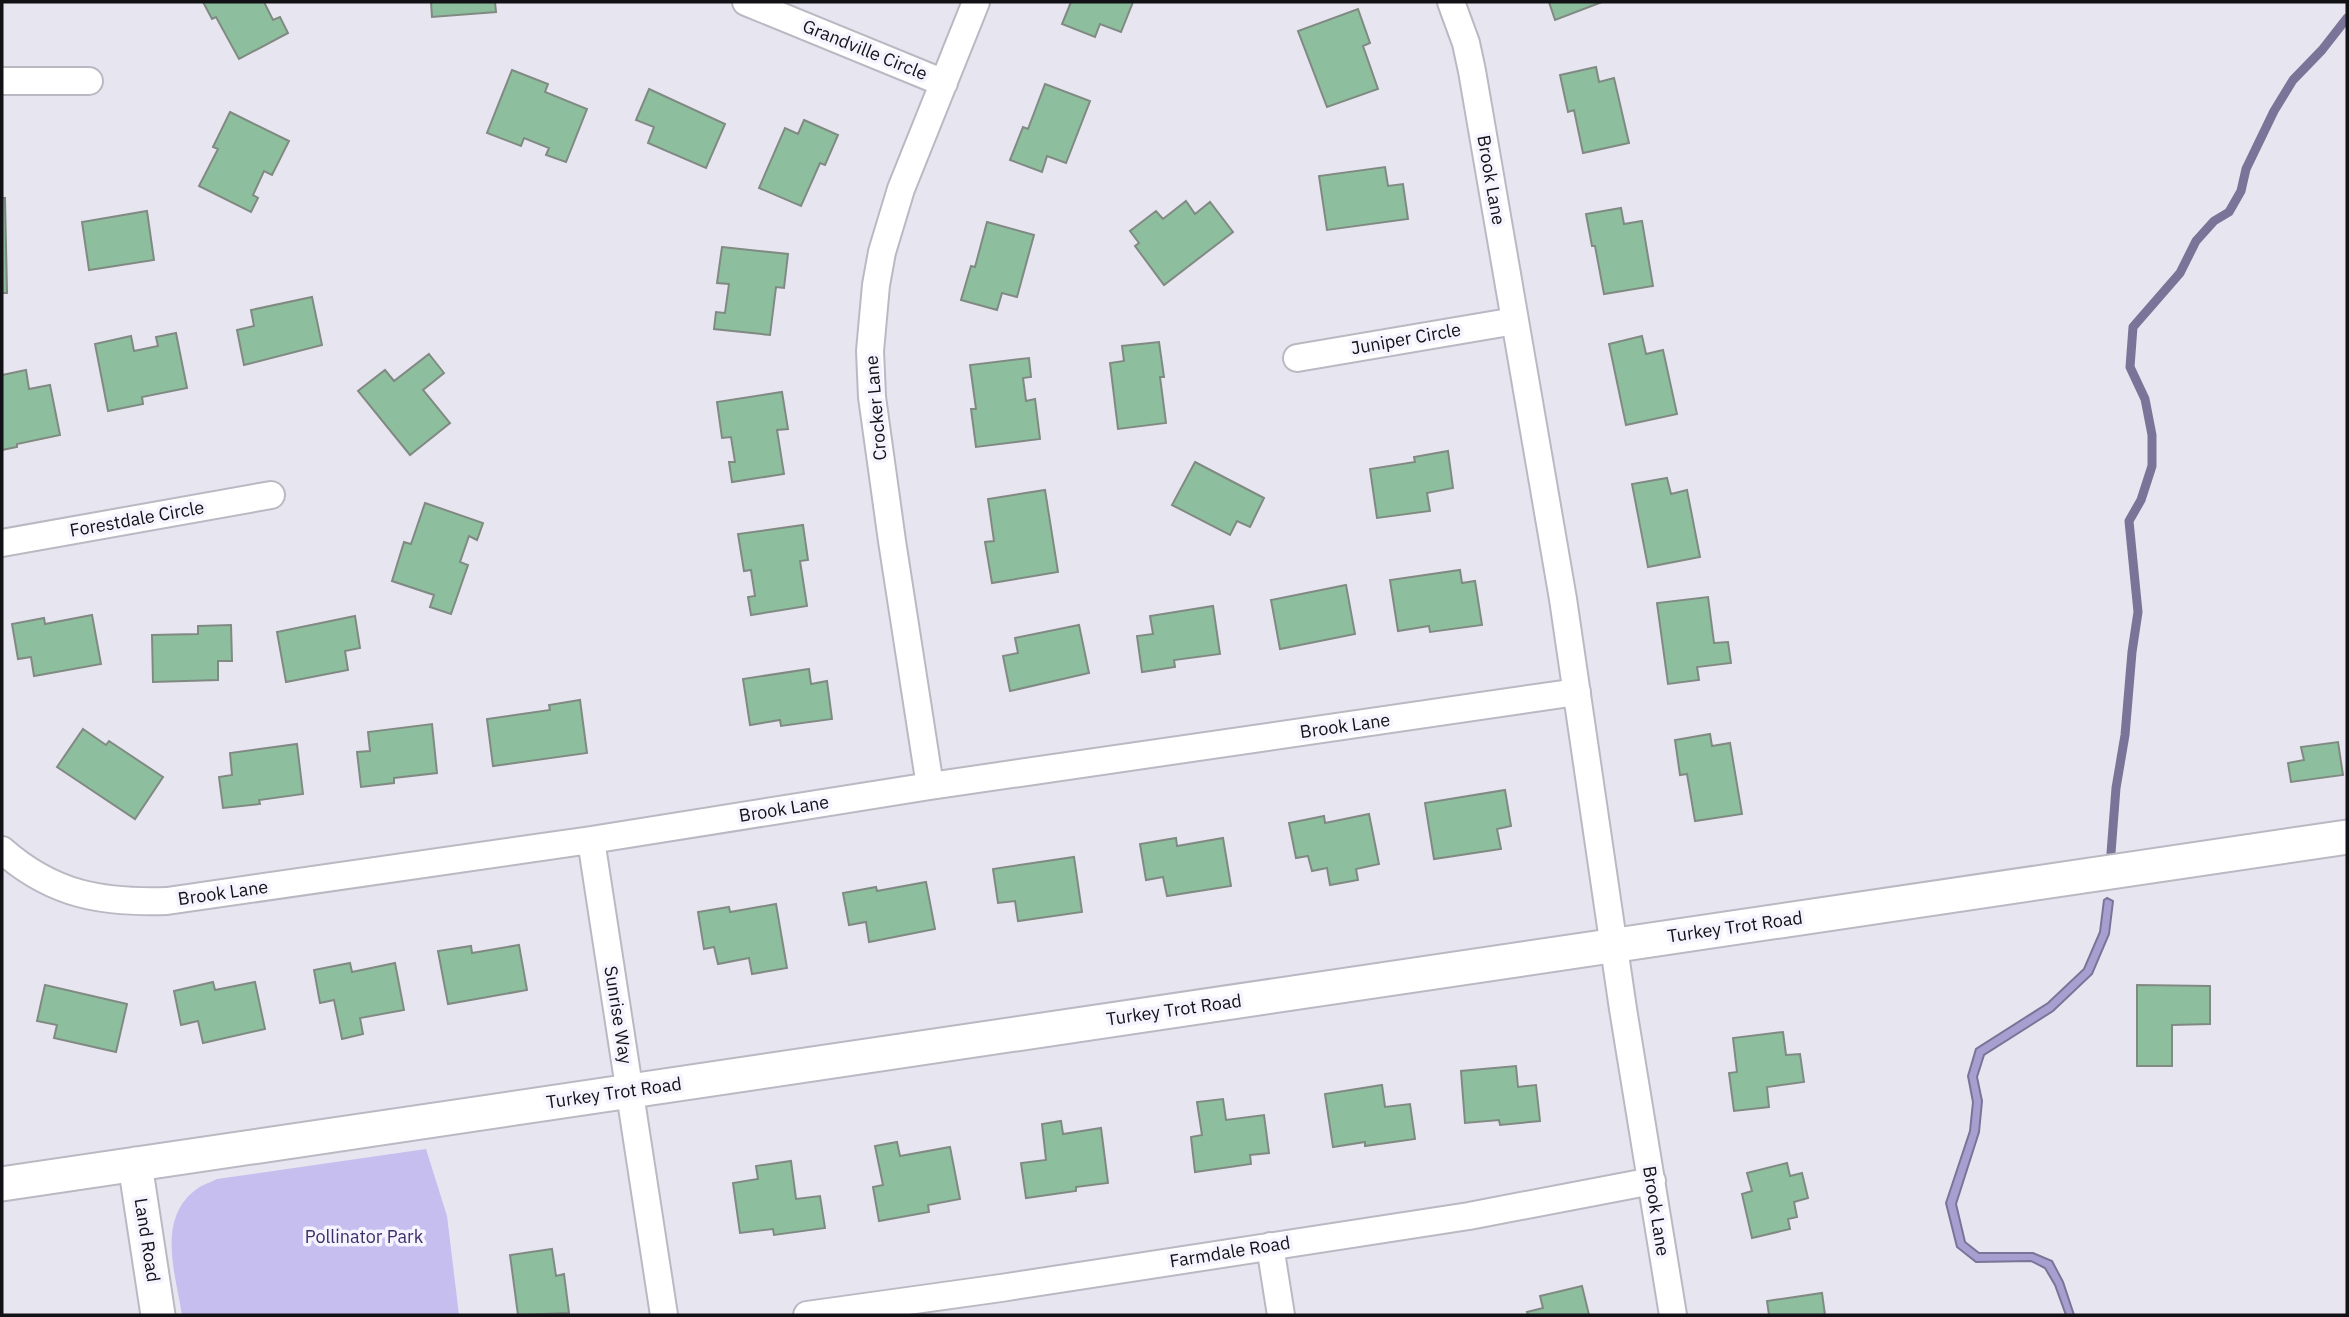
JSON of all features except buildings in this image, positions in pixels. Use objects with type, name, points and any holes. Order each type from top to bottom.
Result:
[{"type":"street","name":"Grandville Circle","points":[[746,2],[944,83]]},
{"type":"street","name":"Crocker Lane","points":[[930,786],[888,515],[872,397],[870,351],[882,252],[901,189],[976,2]]},
{"type":"street","name":"Brook Lane","points":[[1451,2],[1466,43],[1472,71],[1515,321],[1577,692],[1673,1315]]},
{"type":"street","points":[[2,81],[89,81]]},
{"type":"street","name":"Juniper Circle","points":[[1297,358],[1515,321]]},
{"type":"street","name":"Forestdale Circle","points":[[2,543],[271,495]]},
{"type":"street","name":"Brook Lane","points":[[2,850],[42,879],[83,895],[127,902],[167,901],[1577,692]]},
{"type":"street","name":"Turkey Trot Road","points":[[2,1184],[2347,837]]},
{"type":"street","name":"Sunrise Way","points":[[591,840],[664,1315]]},
{"type":"street","name":"Land Road","points":[[135,1164],[158,1315]]},
{"type":"street","name":"Farmdale Road","points":[[807,1315],[1469,1216],[1652,1181]]},
{"type":"street","points":[[1270,1246],[1281,1315]]},
{"type":"green space","name":"Pollinator Park","points":[[426,1149],[447,1216],[459,1315],[182,1315],[173,1267],[172,1234],[175,1218],[182,1204],[198,1188],[217,1179]]},
{"type":"shaded area","points":[[2107,898],[2113,901],[2109,934],[2092,974],[2053,1011],[1984,1055],[1977,1077],[1982,1101],[1979,1132],[1956,1204],[1965,1242],[1979,1253],[2033,1253],[2052,1261],[2063,1282],[2074,1315],[2066,1315],[2055,1285],[2045,1268],[2031,1261],[1976,1262],[1957,1247],[1946,1203],[1970,1131],[1973,1102],[1968,1076],[1976,1049],[2048,1003],[2084,969],[2100,932],[2104,900]]},
{"type":"waterway","points":[[2111,853],[2116,788],[2125,735],[2138,612],[2129,521],[2141,500],[2152,466],[2152,435],[2145,399],[2130,367],[2133,327],[2180,273],[2196,241],[2214,221],[2229,212],[2241,191],[2246,169],[2274,111],[2293,80],[2322,50],[2347,18]]}]
